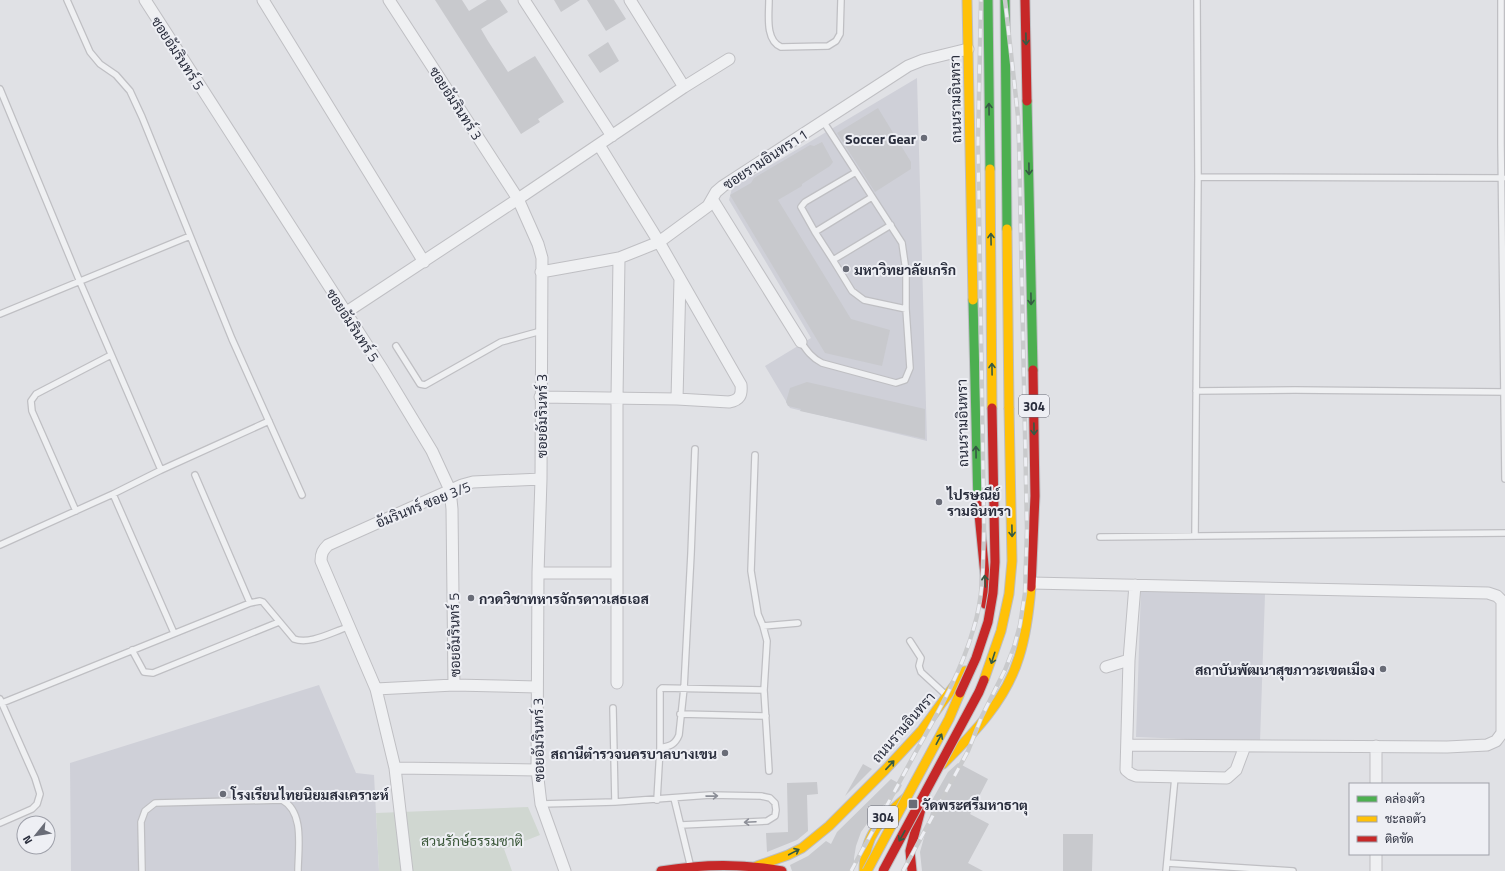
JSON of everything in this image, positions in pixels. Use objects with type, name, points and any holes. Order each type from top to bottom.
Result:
[{"type":"main road","name":"ถนนรามอินทรา","points":[[758,866],[802,848],[829,826],[901,753],[922,730],[961,678],[973,654],[980,634],[986,595],[978,513],[967,0]]},
{"type":"main road","name":"ถนนรามอินทรา","points":[[865,871],[949,719],[976,658],[988,622],[993,593],[995,562],[988,0]]},
{"type":"main road","name":"304","points":[[883,871],[976,698],[991,662],[1001,630],[1009,594],[1012,560],[1005,0]]},
{"type":"main road","name":"ถนนรามอินทรา","points":[[865,871],[865,848],[872,831],[883,817],[928,779],[977,729],[1006,689],[1017,666],[1024,639],[1031,583],[1035,530],[1025,0]]},
{"type":"main road","points":[[945,700],[943,711],[946,720],[962,732],[977,729]]},
{"type":"main road","points":[[912,871],[910,851],[928,779]]},
{"type":"main road","points":[[662,871],[691,865],[725,864],[758,866],[782,871]]},
{"type":"street","name":"ซอยอัมรินทร์ 5","points":[[145,0],[383,370],[432,451],[450,490],[454,685]]},
{"type":"street","points":[[263,0],[424,262]]},
{"type":"street","name":"ซอยอัมรินทร์ 3","points":[[389,0],[518,199],[538,244],[542,258],[540,397],[541,479],[538,573],[536,770],[541,804],[564,871]]},
{"type":"street","points":[[524,0],[612,136]]},
{"type":"street","points":[[630,0],[684,87]]},
{"type":"street","name":"ซอยรามอินทรา 1","points":[[541,272],[619,258],[659,242],[708,206],[716,192],[723,186],[908,66],[923,60],[968,49]]},
{"type":"street","points":[[345,313],[424,262],[684,87],[729,59]]},
{"type":"street","points":[[540,397],[677,399],[729,402],[735,401],[740,397],[742,392],[741,384],[680,278],[599,145]]},
{"type":"street","points":[[712,199],[801,342]]},
{"type":"street","points":[[617,683],[616,398],[619,258]]},
{"type":"street","points":[[677,399],[680,278]]},
{"type":"street","name":"อัมรินทร์ ซอย 3/5","points":[[348,627],[320,561],[322,552],[328,545],[450,490],[473,482],[541,479]]},
{"type":"street","points":[[538,573],[616,573]]},
{"type":"street","points":[[1031,583],[1488,593],[1497,596],[1502,601],[1504,631],[1504,695],[1502,733],[1496,741],[1487,745],[1127,745]]},
{"type":"street","points":[[1135,585],[1129,660],[1126,770],[1136,776],[1227,778],[1236,770],[1245,746]]},
{"type":"street","points":[[348,627],[376,689],[395,768],[407,871]]},
{"type":"street","points":[[1106,667],[1129,660]]},
{"type":"street","points":[[376,689],[454,685],[537,687]]},
{"type":"street","points":[[1376,746],[1376,783]]},
{"type":"street","points":[[395,768],[536,770]]},
{"type":"street","points":[[1376,855],[1376,871]]},
{"type":"lane","points":[[67,0],[90,52],[100,64],[116,75],[130,92],[142,117],[232,339],[302,495]]},
{"type":"lane","points":[[769,0],[771,40],[775,45],[781,48],[828,46],[836,41],[840,34],[841,0]]},
{"type":"lane","points":[[1195,536],[1198,177],[1197,0]]},
{"type":"lane","points":[[1500,0],[1505,479]]},
{"type":"lane","points":[[0,89],[111,356],[161,470]]},
{"type":"lane","points":[[801,342],[806,351],[814,359],[822,363],[896,383],[905,380],[910,368],[906,309],[906,271],[902,243],[823,121]]},
{"type":"lane","points":[[856,172],[805,202],[801,207],[852,291],[864,300],[906,309]]},
{"type":"lane","points":[[1198,177],[1503,178]]},
{"type":"lane","points":[[815,232],[872,197]]},
{"type":"lane","points":[[833,260],[891,225]]},
{"type":"lane","points":[[0,314],[190,236]]},
{"type":"lane","points":[[396,346],[420,384],[424,384],[501,342],[541,331]]},
{"type":"lane","points":[[76,511],[32,411],[31,401],[36,394],[111,356]]},
{"type":"lane","points":[[1196,391],[1303,390],[1504,392]]},
{"type":"lane","points":[[0,545],[269,421]]},
{"type":"lane","points":[[660,748],[672,745],[677,741],[679,735],[680,714],[684,688],[692,554],[695,449]]},
{"type":"lane","points":[[755,455],[751,571],[758,614],[767,641],[764,690],[768,771]]},
{"type":"lane","points":[[195,475],[250,603]]},
{"type":"lane","points":[[113,494],[174,633]]},
{"type":"lane","points":[[1100,537],[1505,533]]},
{"type":"lane","points":[[0,824],[32,809],[37,804],[40,794],[35,778],[1,701],[250,603],[260,601],[263,602],[294,639],[301,642],[348,627]]},
{"type":"lane","points":[[132,650],[144,672],[153,673],[279,622]]},
{"type":"lane","points":[[763,626],[798,623]]},
{"type":"lane","points":[[910,641],[921,658],[919,666],[921,672],[945,700]]},
{"type":"lane","points":[[657,800],[660,748],[660,690],[664,687],[764,690]]},
{"type":"lane","points":[[613,708],[615,802]]},
{"type":"lane","points":[[680,714],[766,716]]},
{"type":"lane","points":[[1166,871],[1175,777]]},
{"type":"lane","points":[[541,804],[615,802],[710,796],[761,796],[770,798],[775,803],[775,816],[767,821],[681,825]]},
{"type":"lane","points":[[674,798],[691,865]]},
{"type":"lane","points":[[142,871],[141,822],[145,811],[155,803],[282,800],[289,804],[294,810],[298,821],[298,871]]},
{"type":"lane","points":[[1167,863],[1293,871]]},
{"type":"shaded area","name":"มหาวิทยาลัยเกริก","points":[[917,78],[927,441],[790,408],[765,366],[811,338],[729,200],[732,188]]},
{"type":"shaded area","points":[[1141,589],[1265,594],[1260,742],[1136,737]]},
{"type":"shaded area","name":"โรงเรียนไทยนิยมสงเคราะห์","points":[[319,685],[356,773],[374,775],[379,871],[71,871],[70,763]]},
{"type":"green space","name":"สวนรักษ์ธรรมชาติ","points":[[528,807],[540,835],[504,849],[512,871],[379,871],[376,813]]},
{"type":"building","points":[[435,0],[462,0],[469,11],[487,0],[500,0],[508,12],[481,29],[488,41],[508,72],[535,56],[564,102],[538,119],[540,122],[521,134]]},
{"type":"building","points":[[554,0],[580,0],[561,12]]},
{"type":"building","points":[[587,0],[614,0],[626,19],[606,31]]},
{"type":"building","points":[[608,42],[619,61],[600,73],[588,55]]},
{"type":"building","points":[[878,108],[911,162],[911,169],[875,192],[837,133]]},
{"type":"building","points":[[822,142],[833,162],[830,166],[802,184],[802,186],[778,200],[851,319],[890,330],[882,366],[825,353],[730,195],[751,183],[754,178],[810,145],[814,146]]},
{"type":"building","points":[[807,382],[925,409],[925,439],[800,411],[801,409],[788,406],[786,402],[790,388]]},
{"type":"building","points":[[958,763],[988,779],[970,814],[989,824],[968,863],[983,871],[922,871],[920,852],[932,808],[931,802],[948,772]]},
{"type":"building","points":[[863,764],[872,769],[845,796]]},
{"type":"building","points":[[891,779],[902,785],[899,791],[874,814],[861,832],[856,846],[854,871],[792,871],[790,865],[808,856],[826,841],[831,844],[837,832]]},
{"type":"building","points":[[817,782],[818,794],[807,795],[808,831],[797,840],[767,852],[766,833],[788,832],[787,783]]},
{"type":"building","points":[[1063,834],[1093,834],[1092,871],[1063,871]]},
{"type":"railway","points":[[851,871],[950,689],[969,643],[980,603],[984,527],[978,142],[981,0]]},
{"type":"railway","points":[[903,871],[968,751],[982,716],[1005,670],[1014,647],[1020,625],[1025,593],[1027,529],[1019,142],[1018,116],[1005,0]]},
{"type":"traffic: fast","points":[[988,0],[990,169]]},
{"type":"traffic: fast","points":[[1005,0],[1007,229]]},
{"type":"traffic: fast","points":[[1027,101],[1033,370]]},
{"type":"traffic: fast","points":[[973,300],[978,504]]},
{"type":"traffic: slow","points":[[967,0],[973,300]]},
{"type":"traffic: slow","points":[[990,169],[992,408]]},
{"type":"traffic: slow","points":[[1007,229],[1009,408]]},
{"type":"traffic: slow","points":[[984,680],[1001,631],[1009,594],[1012,561],[1009,408]]},
{"type":"traffic: slow","points":[[943,764],[988,715],[1006,688],[1013,673],[1024,640],[1031,587]]},
{"type":"traffic: slow","points":[[757,866],[788,855],[802,848],[829,826],[885,770],[922,730],[965,671]]},
{"type":"traffic: slow","points":[[867,871],[949,719],[960,693]]},
{"type":"traffic: slow","points":[[864,871],[867,847],[876,829],[889,813],[907,797]]},
{"type":"traffic: jam","points":[[1025,0],[1027,101]]},
{"type":"traffic: jam","points":[[1031,587],[1035,496],[1033,370]]},
{"type":"traffic: jam","points":[[960,693],[976,658],[988,622],[993,593],[995,562],[992,408]]},
{"type":"traffic: jam","points":[[978,504],[985,575],[985,604]]},
{"type":"traffic: jam","points":[[883,871],[984,680]]},
{"type":"traffic: jam","points":[[912,871],[910,851],[922,805]]},
{"type":"traffic: jam","points":[[661,871],[722,865],[767,868],[782,871]]},
{"type":"place","name":"Soccer Gear","points":[[924,138]]},
{"type":"place","name":"มหาวิทยาลัยเกริก","points":[[846,269]]},
{"type":"place","name":"ไปรษณีย์ รามอินทรา","points":[[939,502]]},
{"type":"place","name":"กวดวิชาทหารจักรดาวเสธเอส","points":[[471,598]]},
{"type":"place","name":"สถาบันพัฒนาสุขภาวะเขตเมือง","points":[[1383,669]]},
{"type":"place","name":"สถานีตำรวจนครบาลบางเขน","points":[[725,753]]},
{"type":"place","name":"โรงเรียนไทยนิยมสงเคราะห์","points":[[223,794]]},
{"type":"place","name":"วัดพระศรีมหาธาตุ","points":[[913,804]]}]
